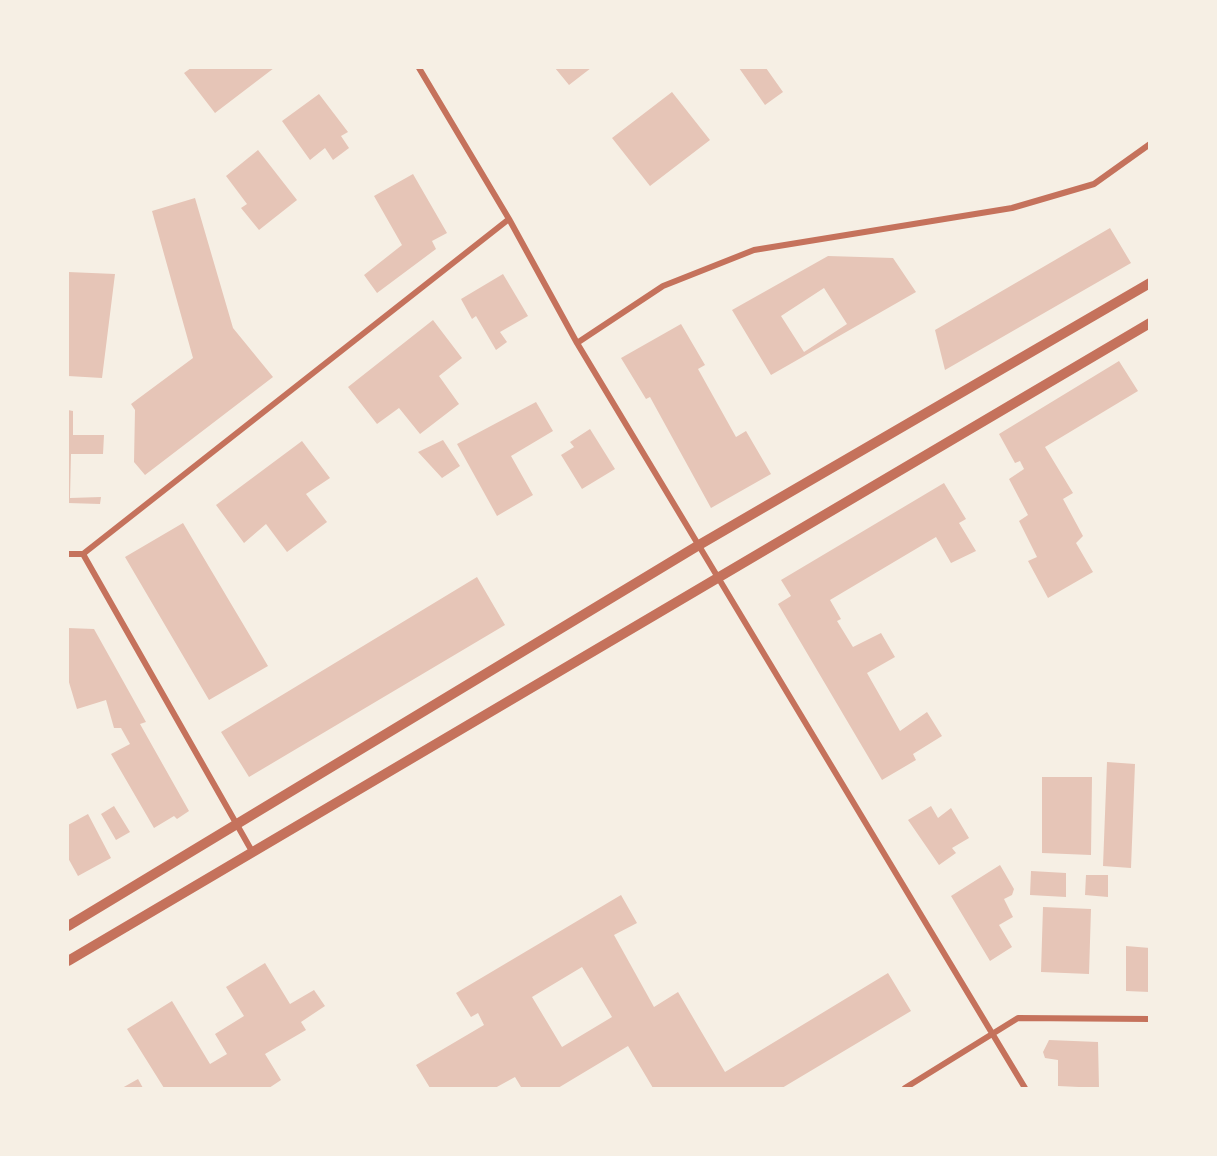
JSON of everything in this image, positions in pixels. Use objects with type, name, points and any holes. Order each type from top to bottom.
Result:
[{"type":"street","points":[[419,68],[509,219],[577,343],[1025,1089]]},
{"type":"street","points":[[577,343],[663,286],[754,250],[1012,208],[1094,184],[1149,144]]},
{"type":"street","points":[[68,554],[83,554],[509,219]]},
{"type":"street","points":[[68,926],[699,545],[1149,284]]},
{"type":"street","points":[[68,961],[1149,323]]},
{"type":"street","points":[[83,554],[252,853]]},
{"type":"street","points":[[905,1089],[1018,1018],[1149,1019]]},
{"type":"building","points":[[191,68],[274,68],[215,113],[184,73]]},
{"type":"building","points":[[555,68],[591,68],[569,85]]},
{"type":"building","points":[[739,68],[766,68],[783,92],[765,105]]},
{"type":"building","points":[[672,92],[710,140],[650,186],[612,138]]},
{"type":"building","points":[[319,94],[348,132],[341,136],[349,148],[333,160],[325,148],[310,160],[282,121]]},
{"type":"building","points":[[258,150],[297,200],[259,230],[241,208],[247,204],[226,176]]},
{"type":"building","points":[[413,174],[447,233],[432,241],[436,249],[377,293],[364,275],[402,245],[374,196]]},
{"type":"building","points":[[195,198],[233,328],[273,377],[145,475],[134,462],[135,410],[131,404],[193,358],[152,211]]},
{"type":"building","points":[[1110,228],[1131,263],[945,370],[935,330]]},
{"type":"building","points":[[828,256],[893,258],[916,292],[771,375],[732,310]],"holes":[[[824,288],[847,324],[804,352],[781,316]]]},
{"type":"building","points":[[68,272],[115,274],[102,378],[68,376]]},
{"type":"building","points":[[503,274],[528,316],[500,332],[507,342],[496,350],[476,316],[472,319],[461,299]]},
{"type":"building","points":[[433,320],[462,358],[439,376],[459,404],[420,434],[399,408],[377,424],[348,387]]},
{"type":"building","points":[[681,324],[705,365],[698,369],[736,437],[746,431],[771,474],[711,508],[650,397],[646,399],[621,358]]},
{"type":"building","points":[[1119,361],[1138,391],[1045,447],[1073,493],[1063,499],[1083,536],[1076,543],[1093,572],[1048,598],[1028,561],[1037,557],[1019,521],[1028,515],[1009,479],[1024,469],[1020,461],[1015,463],[999,434]]},
{"type":"building","points":[[536,402],[553,431],[511,456],[533,495],[497,516],[457,444]]},
{"type":"building","points":[[68,410],[73,411],[73,435],[104,435],[103,454],[71,454],[70,498],[101,497],[100,504],[68,503]]},
{"type":"building","points":[[590,429],[615,469],[582,489],[561,455],[574,447],[570,442]]},
{"type":"building","points":[[443,440],[460,466],[442,478],[418,452]]},
{"type":"building","points":[[302,441],[330,478],[306,494],[327,522],[287,552],[266,524],[244,543],[216,505]]},
{"type":"building","points":[[944,483],[966,519],[959,523],[976,551],[951,563],[936,537],[830,600],[841,619],[837,621],[853,647],[881,633],[895,657],[867,673],[900,731],[927,712],[942,736],[913,754],[916,760],[882,780],[778,604],[791,596],[781,580]]},
{"type":"building","points":[[183,523],[268,666],[209,700],[125,557]]},
{"type":"building","points":[[477,577],[505,625],[249,777],[221,732]]},
{"type":"building","points":[[68,628],[94,629],[146,722],[140,724],[189,811],[177,819],[174,816],[154,828],[111,754],[130,744],[121,728],[114,728],[106,700],[77,709],[68,679]]},
{"type":"building","points":[[1107,762],[1135,764],[1131,868],[1103,866]]},
{"type":"building","points":[[1042,777],[1092,777],[1091,855],[1042,853]]},
{"type":"building","points":[[114,806],[130,832],[116,840],[101,814]]},
{"type":"building","points":[[931,806],[938,818],[951,808],[969,838],[952,848],[956,853],[939,865],[908,820]]},
{"type":"building","points":[[88,814],[111,858],[78,876],[68,858],[68,825]]},
{"type":"building","points":[[1000,865],[1014,889],[1012,895],[1004,899],[1013,917],[999,925],[1012,947],[990,961],[951,896]]},
{"type":"building","points":[[1031,871],[1066,873],[1066,897],[1030,895]]},
{"type":"building","points":[[1086,875],[1108,875],[1108,897],[1085,895]]},
{"type":"building","points":[[621,895],[637,923],[614,935],[654,1007],[678,992],[725,1072],[888,973],[911,1011],[782,1088],[653,1088],[628,1046],[558,1088],[517,1088],[521,1087],[515,1077],[495,1088],[430,1088],[416,1065],[484,1025],[478,1013],[471,1017],[456,993]],"holes":[[[582,967],[612,1017],[562,1047],[532,997]]]},
{"type":"building","points":[[1043,907],[1091,909],[1089,974],[1041,972]]},
{"type":"building","points":[[1126,946],[1150,948],[1150,992],[1126,991]]},
{"type":"building","points":[[265,963],[290,1004],[314,990],[325,1006],[301,1022],[306,1030],[265,1054],[281,1080],[269,1088],[164,1088],[127,1029],[172,1001],[210,1064],[227,1054],[215,1034],[244,1016],[226,987]]},
{"type":"building","points":[[1049,1040],[1098,1042],[1099,1088],[1058,1086],[1058,1060],[1045,1058],[1043,1052]]},
{"type":"building","points":[[138,1079],[143,1088],[122,1088]]}]
